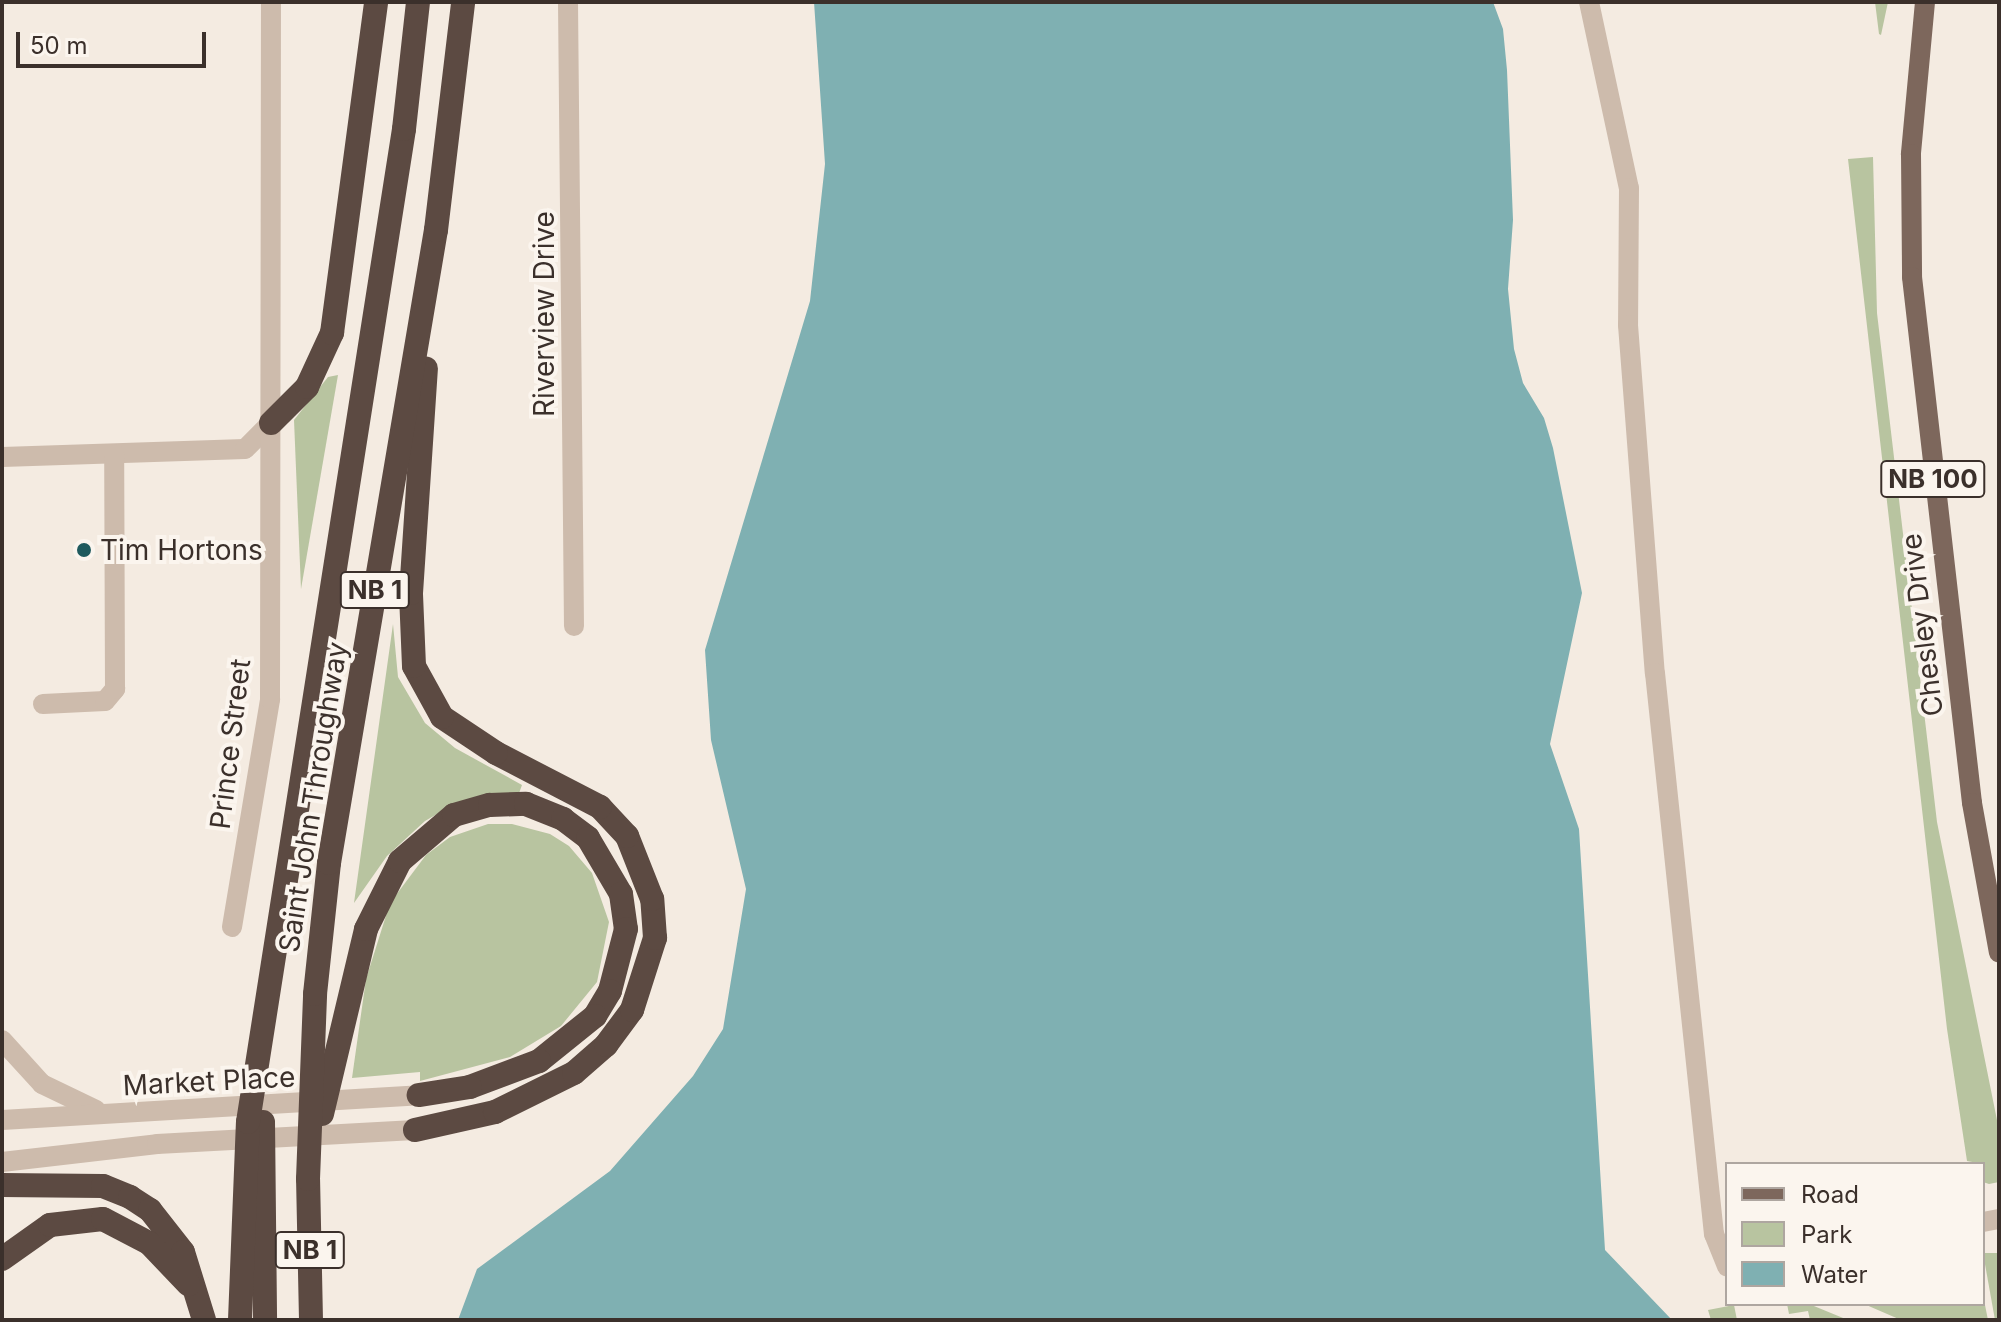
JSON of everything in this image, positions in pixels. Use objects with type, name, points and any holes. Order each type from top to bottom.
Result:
[{"type":"highway","points":[[271,423],[307,387],[332,333],[376,2]]},
{"type":"highway","name":"Saint John Throughway","points":[[240,1320],[248,1122],[404,129],[418,2]]},
{"type":"highway","name":"Saint John Throughway","points":[[311,1320],[308,1179],[315,994],[329,863],[436,230],[463,2]]},
{"type":"highway","points":[[415,1130],[495,1112],[574,1073],[606,1045],[632,1010],[655,938],[652,899],[627,836],[600,807],[496,753],[442,717],[414,666],[411,593],[436,230]]},
{"type":"highway","points":[[308,1179],[347,992],[366,929],[400,861],[454,815],[490,805],[526,804],[563,819],[588,838],[621,894],[626,929],[610,991],[595,1016],[539,1061],[470,1087],[419,1095]]},
{"type":"highway","name":"Saint John Throughway","points":[[265,1004],[265,1320]]},
{"type":"highway","points":[[2,1185],[103,1186],[130,1197],[168,1230],[183,1252],[204,1320]]},
{"type":"highway","points":[[2,1259],[50,1225],[103,1219],[149,1243],[197,1295]]},
{"type":"main road","name":"Chesley Drive","points":[[1925,2],[1911,154],[1912,277],[1972,803],[1999,953]]},
{"type":"street","name":"Prince Street","points":[[232,927],[270,699],[271,2]]},
{"type":"street","name":"Riverview Drive","points":[[568,2],[574,626]]},
{"type":"street","points":[[1589,2],[1629,188],[1628,325],[1655,673],[1714,1234],[1725,1262]]},
{"type":"street","points":[[2,457],[245,449],[271,423]]},
{"type":"street","points":[[43,704],[105,701],[115,689],[114,454]]},
{"type":"street","points":[[2,1040],[24,1069],[56,1094],[111,1115]]},
{"type":"street","name":"Market Place","points":[[2,1120],[161,1113],[419,1095]]},
{"type":"street","points":[[2,1162],[157,1144],[415,1130]]},
{"type":"green space","points":[[1875,2],[1888,2],[1881,35],[1879,34]]},
{"type":"green space","points":[[1873,157],[1877,313],[1937,822],[1999,1130],[1999,1182],[1989,1184],[1985,1183],[1985,1162],[1967,1161],[1947,1029],[1848,159]]},
{"type":"green space","points":[[338,375],[301,589],[294,420],[328,377]]},
{"type":"green space","points":[[393,624],[398,677],[425,723],[455,748],[522,785],[518,796],[458,802],[425,821],[387,856],[354,903]]},
{"type":"green space","points":[[488,824],[512,824],[550,834],[569,846],[592,873],[609,922],[597,982],[561,1026],[510,1057],[420,1081],[420,1072],[352,1078],[366,979],[390,903],[426,855],[450,837]]},
{"type":"green space","points":[[1985,1253],[1999,1253],[1999,1320],[1995,1320]]},
{"type":"green space","points":[[1985,1305],[1988,1320],[1901,1320],[1869,1306]]},
{"type":"green space","points":[[1734,1306],[1737,1320],[1711,1320],[1708,1310]]},
{"type":"green space","points":[[1787,1306],[1814,1306],[1848,1320],[1810,1320],[1808,1311],[1789,1314]]},
{"type":"water","points":[[814,2],[1493,2],[1503,29],[1507,70],[1513,220],[1508,289],[1514,349],[1523,383],[1544,418],[1553,448],[1582,593],[1550,744],[1579,829],[1605,1250],[1672,1320],[458,1320],[477,1269],[610,1171],[693,1076],[723,1029],[746,889],[711,740],[705,650],[810,301],[825,164]]},
{"type":"place","name":"Tim Hortons","points":[[84,550]]}]
